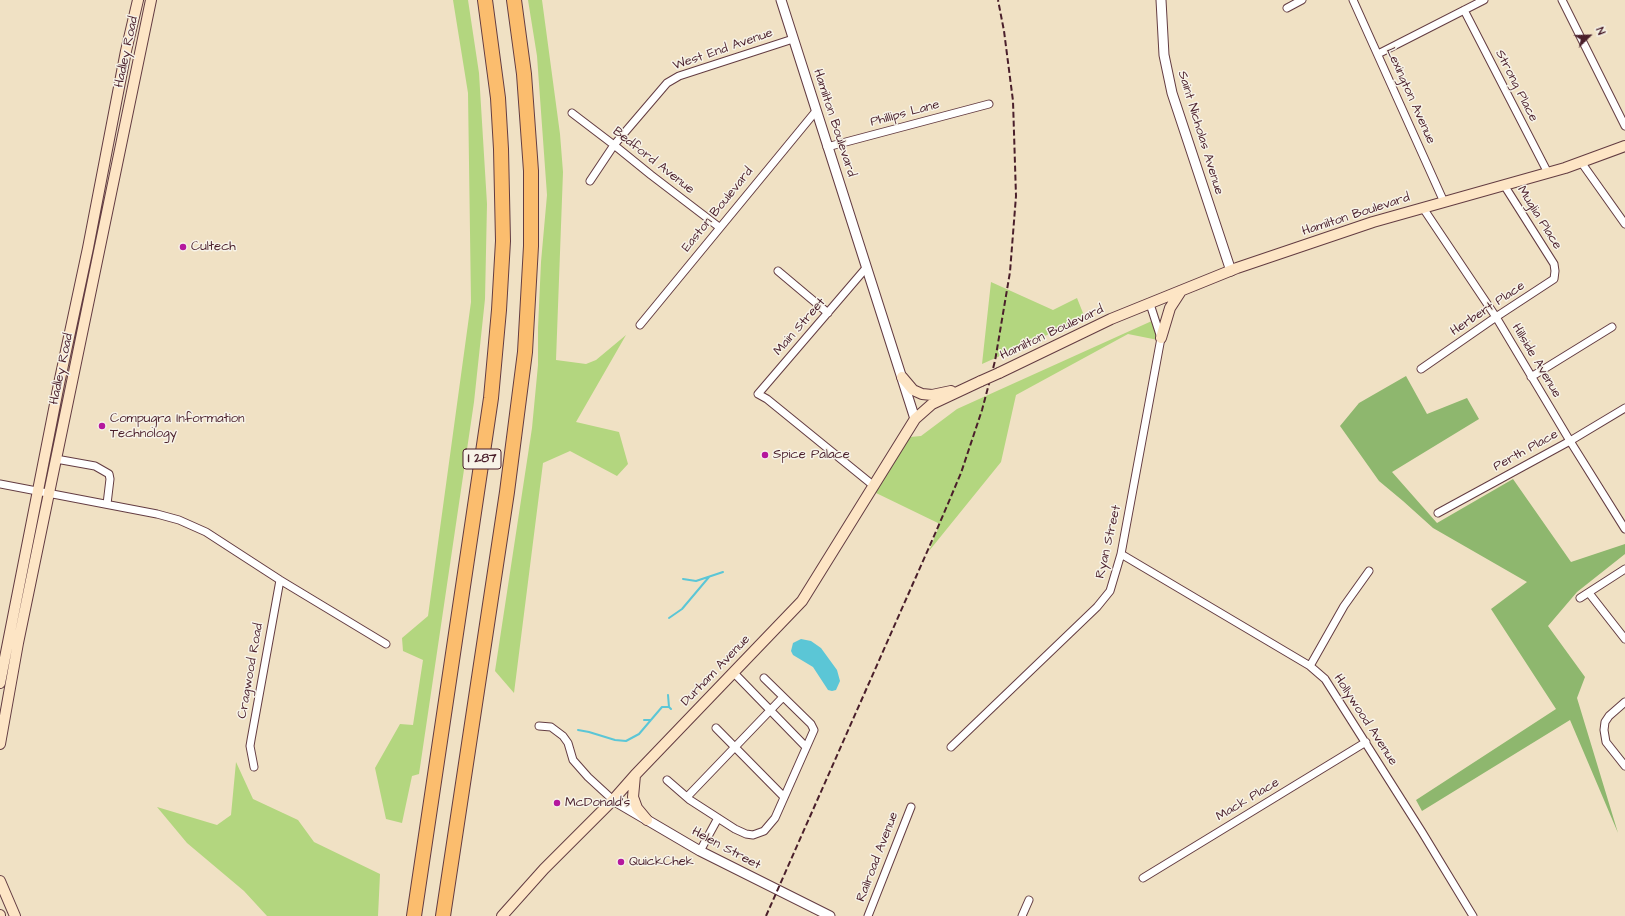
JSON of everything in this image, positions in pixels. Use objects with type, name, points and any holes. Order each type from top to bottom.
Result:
[{"type":"highway","name":"I 287","points":[[414,916],[490,406],[500,310],[503,241],[501,149],[497,91],[485,0]]},
{"type":"highway","name":"I 287","points":[[443,916],[507,492],[525,352],[531,246],[531,171],[524,74],[514,0]]},
{"type":"main road","name":"Hadley Road","points":[[0,744],[44,492],[61,373],[88,248],[126,50],[138,0]]},
{"type":"main road","name":"Hadley Road","points":[[0,683],[44,492],[56,459],[151,0]]},
{"type":"main road","name":"Hamilton Boulevard","points":[[915,419],[932,404],[1111,319],[1231,271],[1373,222],[1548,173],[1625,146]]},
{"type":"main road","points":[[1161,338],[1170,308],[1181,291]]},
{"type":"main road","points":[[902,377],[913,390],[922,394],[932,395],[965,389]]},
{"type":"main road","name":"Durham Avenue","points":[[502,916],[544,869],[613,800],[635,775],[802,601],[915,419]]},
{"type":"main road","points":[[635,775],[633,797],[637,808],[647,820]]},
{"type":"main road","points":[[0,881],[15,916]]},
{"type":"street","name":"Hamilton Boulevard","points":[[781,0],[915,419]]},
{"type":"street","name":"Saint Nicholas Avenue","points":[[1161,0],[1164,54],[1172,93],[1231,271]]},
{"type":"street","points":[[1287,8],[1302,0]]},
{"type":"street","name":"Lexington Avenue","points":[[1353,0],[1444,202]]},
{"type":"street","points":[[1378,54],[1484,0]]},
{"type":"street","points":[[1562,0],[1625,126]]},
{"type":"street","name":"Strong Place","points":[[1464,10],[1548,173]]},
{"type":"street","name":"West End Avenue","points":[[590,181],[614,145],[667,83],[679,76],[793,39]]},
{"type":"street","name":"Phillips Lane","points":[[827,147],[989,104]]},
{"type":"street","name":"Easton Boulevard","points":[[640,325],[719,227],[816,111]]},
{"type":"street","name":"Bedford Avenue","points":[[572,113],[719,227]]},
{"type":"street","points":[[1581,162],[1625,224]]},
{"type":"street","name":"Muglia Place","points":[[1504,185],[1553,263]]},
{"type":"street","name":"Hillside Avenue","points":[[1423,208],[1496,317],[1625,530]]},
{"type":"street","name":"Herbert Place","points":[[1421,369],[1554,279],[1555,271],[1553,263]]},
{"type":"street","name":"Main Street","points":[[866,268],[758,394],[767,399],[874,486]]},
{"type":"street","points":[[778,271],[828,313]]},
{"type":"street","name":"Ryan Street","points":[[951,747],[1097,607],[1110,591],[1121,554],[1161,338],[1150,304]]},
{"type":"street","points":[[1531,377],[1612,327]]},
{"type":"street","name":"Perth Place","points":[[1438,513],[1570,441],[1625,408]]},
{"type":"street","points":[[56,459],[94,466],[109,474],[108,504]]},
{"type":"street","points":[[0,484],[108,504],[179,520],[206,532],[280,580],[386,644]]},
{"type":"street","name":"Hollywood Avenue","points":[[1121,554],[1310,666],[1325,679],[1366,742],[1473,916]]},
{"type":"street","points":[[1580,598],[1625,569]]},
{"type":"street","points":[[1310,666],[1344,606],[1368,571]]},
{"type":"street","name":"Cragwood Road","points":[[254,767],[250,746],[280,580]]},
{"type":"street","points":[[1589,593],[1625,639]]},
{"type":"street","points":[[733,672],[806,748]]},
{"type":"street","points":[[667,780],[686,797],[746,834],[753,835],[764,831],[775,818],[814,730],[811,724],[764,678]]},
{"type":"street","points":[[686,797],[783,697]]},
{"type":"street","points":[[1625,702],[1609,716],[1605,722],[1604,730],[1606,742],[1625,766]]},
{"type":"street","points":[[539,726],[551,727],[563,736],[568,742],[573,760],[584,773],[613,800]]},
{"type":"street","points":[[716,728],[784,797]]},
{"type":"street","name":"Mack Place","points":[[1143,878],[1366,742]]},
{"type":"street","name":"Helen Street","points":[[613,800],[700,851],[830,916]]},
{"type":"street","name":"Railroad Avenue","points":[[868,916],[911,807]]},
{"type":"street","points":[[700,851],[718,818]]},
{"type":"street","points":[[1022,916],[1029,900]]},
{"type":"green space","points":[[453,0],[468,0],[479,73],[487,204],[485,299],[474,402],[419,774],[412,776],[402,823],[386,819],[375,768],[400,724],[413,725],[423,660],[403,651],[402,638],[428,616],[471,302],[468,93]]},
{"type":"green space","points":[[528,0],[542,0],[560,134],[563,172],[556,360],[586,364],[596,360],[626,335],[576,422],[619,432],[628,464],[617,476],[570,451],[543,463],[514,693],[495,671],[532,428],[538,365],[541,262],[547,195],[537,56]]},
{"type":"green space","points":[[991,282],[1053,310],[1077,298],[1085,318],[982,364]]},
{"type":"green space","points":[[1154,320],[1158,340],[1128,334],[1016,395],[1001,462],[929,551],[940,524],[874,492],[910,437],[921,436],[957,409]]},
{"type":"green space","points":[[1406,376],[1427,414],[1467,398],[1479,419],[1392,472],[1437,523],[1513,479],[1571,562],[1625,544],[1625,554],[1577,592],[1548,626],[1585,677],[1577,698],[1618,833],[1570,720],[1422,811],[1416,800],[1556,709],[1491,609],[1527,582],[1433,528],[1379,481],[1340,426],[1359,403]]},
{"type":"green space","points":[[236,762],[253,799],[298,820],[314,842],[380,874],[378,916],[267,916],[244,891],[187,843],[157,807],[217,825],[231,815]]},
{"type":"water","points":[[801,639],[811,641],[821,648],[837,670],[840,681],[836,690],[828,690],[813,667],[793,655],[791,651],[793,643]]},
{"type":"waterway","points":[[683,579],[696,581],[723,572]]},
{"type":"waterway","points":[[669,618],[682,609],[709,577]]},
{"type":"waterway","points":[[668,695],[669,707],[671,709]]},
{"type":"waterway","points":[[578,730],[615,740],[626,741],[639,734],[662,707],[669,707]]},
{"type":"waterway","points":[[644,720],[651,720]]},
{"type":"railway","points":[[766,916],[961,473],[982,410],[995,361],[1010,272],[1016,196],[1013,101],[1004,31],[998,0]]},
{"type":"place","name":"Cultech","points":[[183,247]]},
{"type":"place","name":"Compugra Information Technology","points":[[102,426]]},
{"type":"place","name":"Spice Palace","points":[[765,455]]},
{"type":"place","name":"McDonald's","points":[[557,803]]},
{"type":"place","name":"QuickChek","points":[[621,862]]}]
